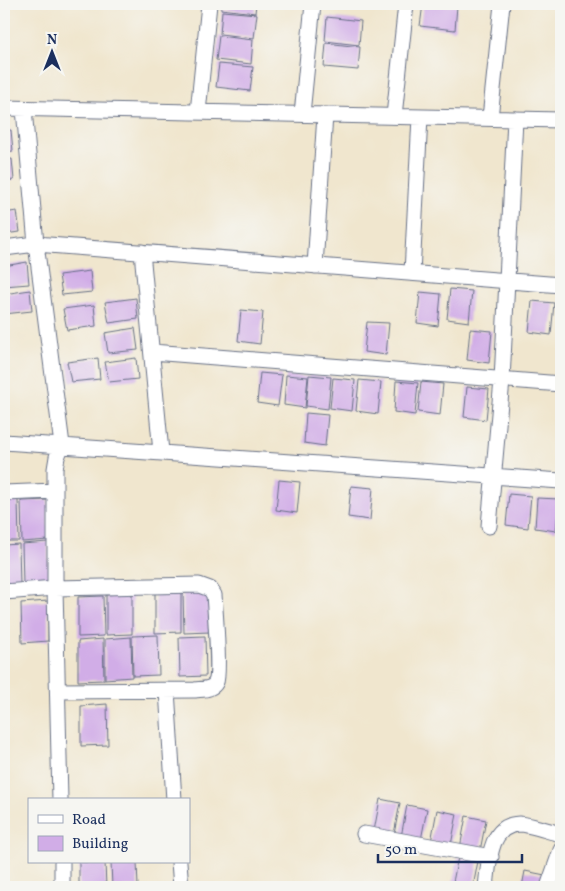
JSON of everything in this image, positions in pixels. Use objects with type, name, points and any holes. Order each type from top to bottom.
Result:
[{"type":"street","points":[[198,112],[209,4]]},
{"type":"street","points":[[302,114],[313,4]]},
{"type":"street","points":[[394,116],[406,4]]},
{"type":"street","points":[[490,118],[502,4]]},
{"type":"street","points":[[4,108],[561,120]]},
{"type":"street","points":[[24,109],[36,244],[62,445],[57,457],[55,588],[60,798]]},
{"type":"street","points":[[315,266],[325,115]]},
{"type":"street","points":[[412,273],[420,117]]},
{"type":"street","points":[[489,526],[502,380],[515,119]]},
{"type":"street","points":[[4,248],[36,244],[561,285]]},
{"type":"street","points":[[142,252],[161,452]]},
{"type":"street","points":[[152,352],[561,384]]},
{"type":"street","points":[[4,442],[561,481]]},
{"type":"street","points":[[4,493],[56,491]]},
{"type":"street","points":[[4,592],[55,588],[199,586],[210,589],[214,595],[218,669],[217,682],[210,689],[58,691]]},
{"type":"street","points":[[167,690],[174,798]]},
{"type":"street","points":[[486,887],[495,838],[503,829],[519,824],[561,834]]},
{"type":"street","points":[[364,834],[491,857]]},
{"type":"street","points":[[548,887],[561,850]]},
{"type":"street","points":[[62,864],[62,887]]},
{"type":"street","points":[[178,864],[181,887]]},
{"type":"building","points":[[221,4],[256,4],[255,13],[221,9]]},
{"type":"building","points":[[423,4],[457,6],[455,30],[420,26]]},
{"type":"building","points":[[222,11],[257,14],[254,38],[220,34]]},
{"type":"building","points":[[327,17],[361,21],[359,45],[325,41]]},
{"type":"building","points":[[219,36],[253,40],[251,64],[216,60]]},
{"type":"building","points":[[326,43],[360,47],[358,70],[324,67]]},
{"type":"building","points":[[219,64],[253,67],[250,91],[216,87]]},
{"type":"building","points":[[11,130],[13,151],[4,152],[4,131]]},
{"type":"building","points":[[12,159],[14,180],[4,181],[4,160]]},
{"type":"building","points":[[17,211],[20,232],[4,234],[4,213]]},
{"type":"building","points":[[27,262],[29,284],[4,286],[4,266]]},
{"type":"building","points":[[90,271],[92,292],[62,295],[59,275]]},
{"type":"building","points":[[450,289],[472,291],[469,322],[447,319]]},
{"type":"building","points":[[30,290],[32,311],[4,314],[4,294]]},
{"type":"building","points":[[420,292],[441,294],[438,326],[417,323]]},
{"type":"building","points":[[136,298],[138,319],[109,323],[105,302]]},
{"type":"building","points":[[532,301],[554,303],[551,335],[529,332]]},
{"type":"building","points":[[94,305],[96,326],[67,330],[63,309]]},
{"type":"building","points":[[241,310],[263,312],[260,344],[238,341]]},
{"type":"building","points":[[367,322],[389,323],[386,355],[364,352]]},
{"type":"building","points":[[135,328],[138,350],[108,353],[105,333]]},
{"type":"building","points":[[470,329],[492,331],[489,363],[467,360]]},
{"type":"building","points":[[98,358],[100,379],[71,382],[67,362]]},
{"type":"building","points":[[136,358],[138,379],[109,382],[105,362]]},
{"type":"building","points":[[260,373],[282,375],[278,406],[257,403]]},
{"type":"building","points":[[286,375],[308,377],[305,408],[284,405]]},
{"type":"building","points":[[309,375],[331,377],[328,409],[306,406]]},
{"type":"building","points":[[333,378],[355,380],[352,411],[330,408]]},
{"type":"building","points":[[359,380],[381,382],[378,414],[356,411]]},
{"type":"building","points":[[396,381],[418,383],[415,415],[394,412]]},
{"type":"building","points":[[421,382],[443,384],[440,415],[418,412]]},
{"type":"building","points":[[467,387],[489,389],[486,420],[464,417]]},
{"type":"building","points":[[306,413],[328,415],[325,446],[304,443]]},
{"type":"building","points":[[279,480],[300,482],[297,513],[276,510]]},
{"type":"building","points":[[351,486],[373,488],[370,520],[348,517]]},
{"type":"building","points":[[509,494],[531,496],[528,528],[506,525]]},
{"type":"building","points":[[537,498],[559,499],[556,531],[535,528]]},
{"type":"building","points":[[18,500],[19,541],[4,541],[4,501]]},
{"type":"building","points":[[48,500],[48,540],[22,542],[21,501]]},
{"type":"building","points":[[48,542],[49,583],[23,584],[22,544]]},
{"type":"building","points":[[19,544],[20,585],[4,586],[4,545]]},
{"type":"building","points":[[181,591],[181,632],[155,633],[155,593]]},
{"type":"building","points":[[209,591],[210,632],[184,633],[183,593]]},
{"type":"building","points":[[132,593],[132,634],[106,635],[106,595]]},
{"type":"building","points":[[103,596],[104,636],[78,637],[78,597]]},
{"type":"building","points":[[48,601],[48,641],[22,643],[21,603]]},
{"type":"building","points":[[158,635],[159,675],[133,676],[132,636]]},
{"type":"building","points":[[205,636],[206,676],[180,677],[179,637]]},
{"type":"building","points":[[131,637],[132,677],[105,679],[105,639]]},
{"type":"building","points":[[103,639],[104,680],[78,681],[78,641]]},
{"type":"building","points":[[107,704],[108,745],[81,746],[81,706]]},
{"type":"building","points":[[380,799],[400,803],[394,834],[374,831]]},
{"type":"building","points":[[407,805],[427,809],[421,840],[401,837]]},
{"type":"building","points":[[437,810],[457,814],[451,845],[431,842]]},
{"type":"building","points":[[466,816],[486,820],[480,851],[460,848]]},
{"type":"building","points":[[458,857],[478,861],[473,887],[452,887]]},
{"type":"building","points":[[79,864],[105,864],[106,887],[79,887]]},
{"type":"building","points":[[111,864],[137,864],[138,887],[112,887]]},
{"type":"building","points":[[525,871],[545,875],[542,887],[522,887]]}]
